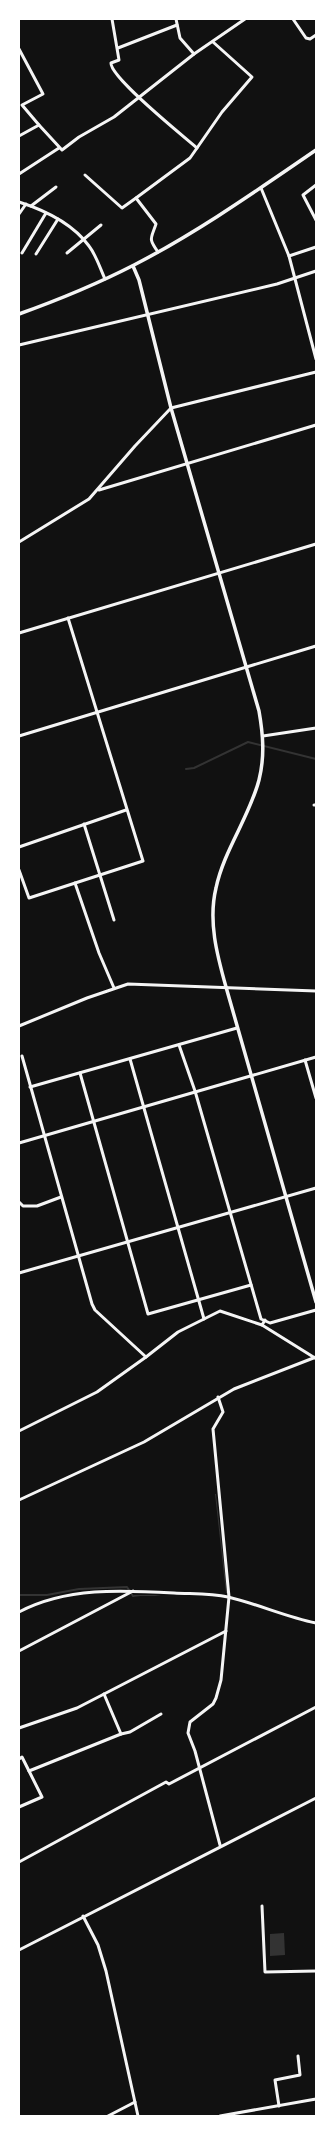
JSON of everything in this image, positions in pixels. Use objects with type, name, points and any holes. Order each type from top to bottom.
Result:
[{"type":"street","points":[[112,19],[119,60],[112,63],[111,67],[139,98],[197,148]]},
{"type":"street","points":[[176,19],[180,38],[194,54]]},
{"type":"street","points":[[19,174],[59,148],[62,150],[79,137],[114,117],[194,54],[214,42],[245,19]]},
{"type":"street","points":[[293,19],[306,38],[310,39],[316,35]]},
{"type":"street","points":[[118,48],[177,25]]},
{"type":"street","points":[[85,175],[122,208],[190,158],[222,112],[252,77],[214,42]]},
{"type":"street","points":[[19,49],[43,94],[22,104],[38,126],[59,148]]},
{"type":"street","points":[[19,136],[38,126]]},
{"type":"street","points":[[19,314],[133,266],[203,226],[316,151]]},
{"type":"street","points":[[316,186],[303,195],[316,220]]},
{"type":"street","points":[[31,206],[56,187]]},
{"type":"street","points":[[261,188],[289,256],[316,359]]},
{"type":"street","points":[[136,198],[156,224],[150,237],[151,242],[158,252]]},
{"type":"street","points":[[19,202],[58,219],[83,239],[89,246],[105,279]]},
{"type":"street","points":[[19,214],[26,204]]},
{"type":"street","points":[[22,253],[46,213]]},
{"type":"street","points":[[36,254],[58,219]]},
{"type":"street","points":[[67,253],[101,225]]},
{"type":"street","points":[[289,256],[316,247]]},
{"type":"street","points":[[133,266],[148,314],[171,408],[259,710],[263,736],[263,754],[258,781],[248,809],[222,863],[215,889],[213,926],[217,955],[316,1302]]},
{"type":"street","points":[[19,345],[276,284],[316,271]]},
{"type":"street","points":[[19,542],[89,499],[99,490],[135,446],[171,408],[316,372]]},
{"type":"street","points":[[99,490],[316,424]]},
{"type":"street","points":[[19,633],[316,544]]},
{"type":"street","points":[[19,870],[29,898],[143,860],[126,810],[68,618]]},
{"type":"street","points":[[19,736],[316,646]]},
{"type":"street","points":[[263,736],[316,728]]},
{"type":"street","points":[[19,847],[126,810]]},
{"type":"street","points":[[84,824],[114,920]]},
{"type":"street","points":[[76,883],[99,953],[114,988]]},
{"type":"street","points":[[19,1026],[39,1016],[128,984],[180,988],[226,987],[316,991]]},
{"type":"street","points":[[30,1087],[237,1028]]},
{"type":"street","points":[[179,1045],[195,1091],[261,1318],[270,1323],[316,1310]]},
{"type":"street","points":[[22,1056],[60,1197],[92,1304],[95,1310],[146,1357]]},
{"type":"street","points":[[19,1143],[316,1056]]},
{"type":"street","points":[[130,1059],[204,1318]]},
{"type":"street","points":[[304,1060],[316,1098]]},
{"type":"street","points":[[80,1073],[148,1314],[251,1285]]},
{"type":"street","points":[[19,1273],[316,1188]]},
{"type":"street","points":[[19,1202],[23,1206],[37,1206],[60,1197]]},
{"type":"street","points":[[19,1431],[97,1392],[178,1332],[220,1311],[262,1325],[315,1358]]},
{"type":"street","points":[[262,1325],[265,1320]]},
{"type":"street","points":[[19,1500],[144,1442],[234,1389],[315,1358]]},
{"type":"street","points":[[218,1398],[223,1412],[213,1429],[229,1597],[226,1632],[221,1680],[216,1698],[213,1704],[190,1722],[188,1732],[220,1845]]},
{"type":"street","points":[[19,1651],[133,1591]]},
{"type":"street","points":[[19,1612],[36,1603],[65,1595],[133,1591],[207,1594],[229,1597],[316,1624]]},
{"type":"street","points":[[19,1728],[63,1713],[104,1694],[226,1632]]},
{"type":"street","points":[[104,1694],[121,1734]]},
{"type":"street","points":[[19,1862],[166,1782],[169,1784],[316,1707]]},
{"type":"street","points":[[29,1771],[121,1734],[130,1732],[161,1714]]},
{"type":"street","points":[[19,1758],[22,1757],[42,1796],[19,1807]]},
{"type":"street","points":[[19,1950],[220,1845],[316,1798]]},
{"type":"street","points":[[262,1906],[265,1972],[316,1971]]},
{"type":"street","points":[[83,1916],[98,1945],[106,1971],[138,2116]]},
{"type":"street","points":[[279,2106],[275,2080],[300,2076],[298,2056]]},
{"type":"street","points":[[220,2116],[316,2099]]},
{"type":"street","points":[[108,2116],[135,2102]]},
{"type":"shaded area","points":[[216,1494],[227,1593],[226,1593]]},
{"type":"shaded area","points":[[134,1595],[148,1595],[149,1595],[132,1597]]},
{"type":"shaded area","points":[[284,1933],[285,1955],[270,1956],[270,1934]]},
{"type":"waterway","points":[[186,769],[194,768],[248,742],[316,759]]},
{"type":"waterway","points":[[19,1595],[47,1595],[79,1589],[127,1587],[133,1596]]}]
